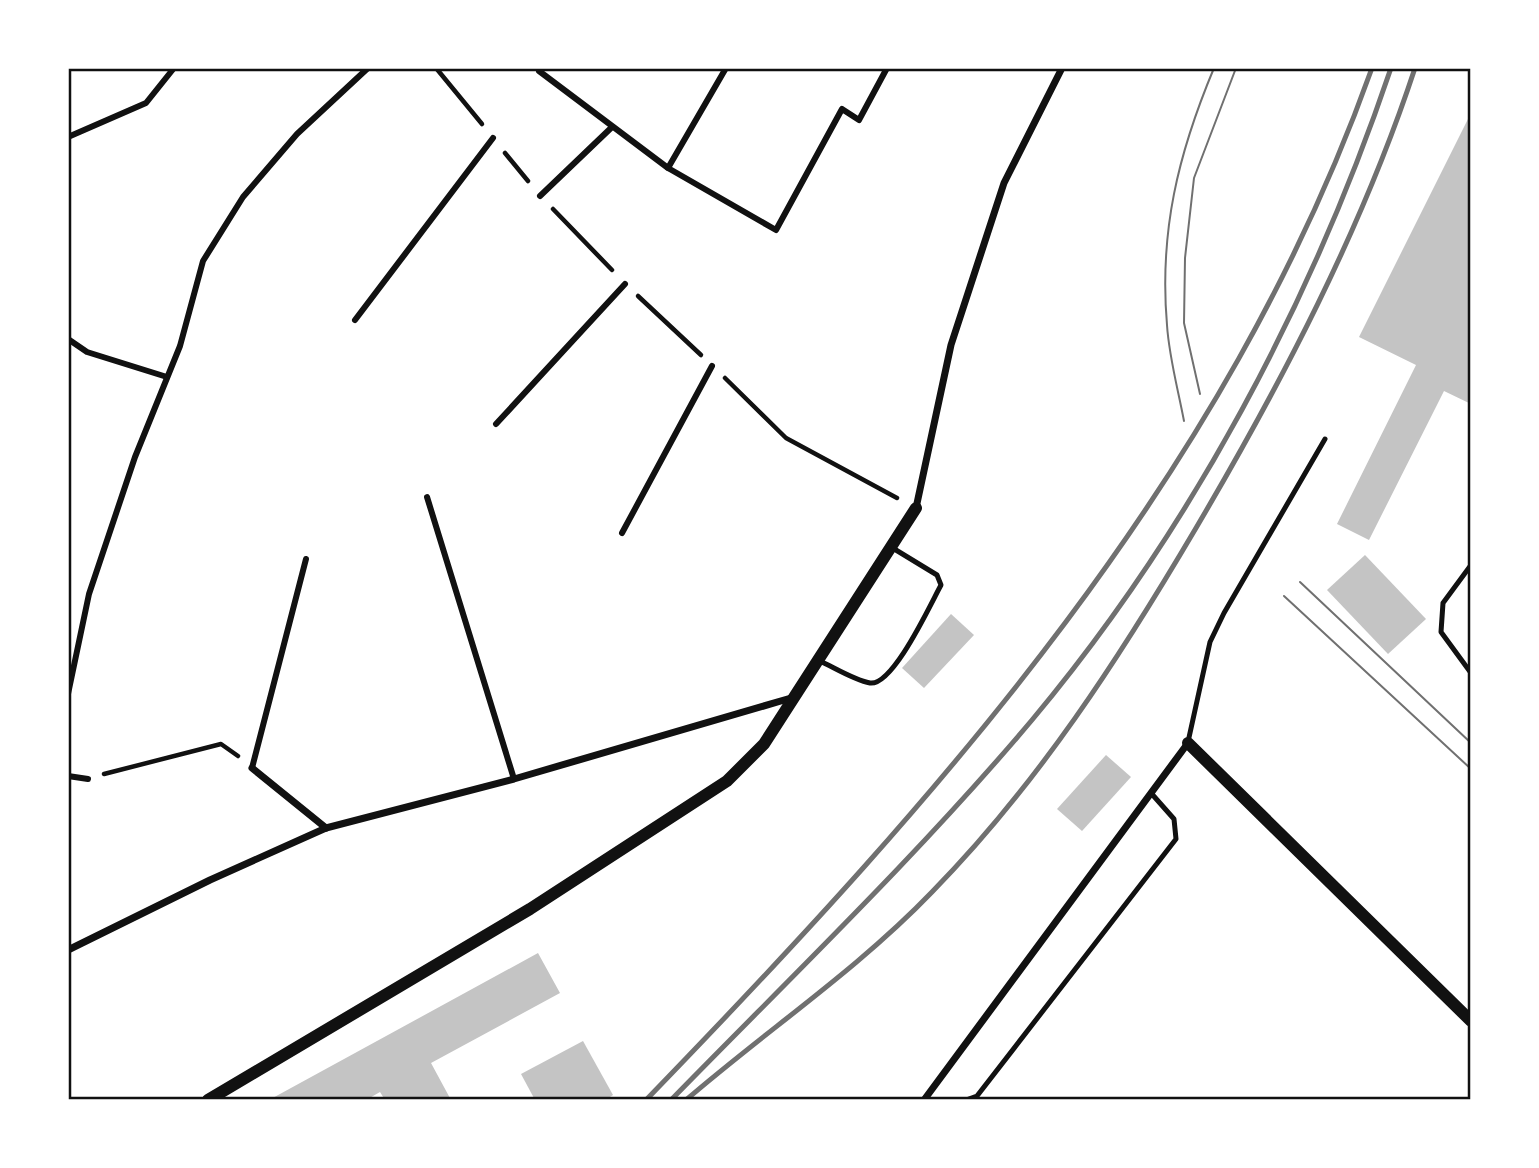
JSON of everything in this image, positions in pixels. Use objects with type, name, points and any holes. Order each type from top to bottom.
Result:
[{"type":"street","points":[[68,137],[146,103],[174,68]]},
{"type":"street","points":[[68,694],[89,594],[135,457],[180,346],[203,261],[243,197],[297,134],[368,68]]},
{"type":"street","points":[[541,68],[539,71],[611,128],[668,168],[776,230],[842,109],[859,120],[887,68]]},
{"type":"street","points":[[668,168],[726,68]]},
{"type":"street","points":[[208,1100],[530,909],[727,781],[764,744],[916,508],[951,345],[1004,183],[1062,68]]},
{"type":"street","points":[[540,196],[611,128]]},
{"type":"street","points":[[355,320],[494,138]]},
{"type":"street","points":[[496,424],[625,284]]},
{"type":"street","points":[[68,339],[87,352],[167,377]]},
{"type":"street","points":[[622,533],[712,366]]},
{"type":"street","points":[[427,497],[514,779]]},
{"type":"street","points":[[306,559],[252,768],[326,828]]},
{"type":"street","points":[[68,950],[210,880],[326,828],[514,779],[792,698]]},
{"type":"street","points":[[924,1100],[1188,743],[1471,1021]]},
{"type":"street","points":[[68,776],[88,779]]},
{"type":"lane","points":[[1188,743],[1210,642],[1224,612],[1325,439]]},
{"type":"lane","points":[[817,660],[870,683],[880,681],[894,670],[941,585],[937,575],[891,547]]},
{"type":"lane","points":[[1471,565],[1443,603],[1441,632],[1471,673]]},
{"type":"lane","points":[[966,1100],[977,1096],[1176,839],[1174,820],[1151,793]]},
{"type":"path","points":[[436,68],[540,196],[625,284],[786,439],[916,508]]},
{"type":"path","points":[[88,779],[221,744],[252,768]]},
{"type":"building","points":[[1471,113],[1471,404],[1444,391],[1369,540],[1337,524],[1416,365],[1359,337]]},
{"type":"building","points":[[1365,555],[1426,619],[1388,654],[1327,590]]},
{"type":"building","points":[[951,614],[974,635],[924,688],[902,668]]},
{"type":"building","points":[[1106,755],[1131,777],[1082,831],[1057,809]]},
{"type":"building","points":[[538,953],[560,993],[431,1063],[451,1100],[385,1100],[380,1092],[366,1100],[269,1100]]},
{"type":"building","points":[[583,1041],[613,1095],[605,1100],[535,1100],[521,1074]]},
{"type":"tram line","points":[[1184,421],[1168,337],[1166,258],[1169,225],[1181,163],[1214,68]]},
{"type":"tram line","points":[[1200,394],[1184,323],[1185,258],[1194,178],[1236,68]]},
{"type":"tram line","points":[[1300,582],[1471,743]]},
{"type":"tram line","points":[[1284,596],[1471,769]]},
{"type":"railway","points":[[646,1100],[864,867],[968,746],[1066,622],[1156,493],[1239,359],[1311,217],[1372,68]]},
{"type":"railway","points":[[671,1100],[855,913],[989,769],[1090,647],[1144,571],[1195,492],[1285,327],[1324,242],[1391,68]]},
{"type":"railway","points":[[686,1100],[843,974],[932,892],[1007,808],[1075,718],[1167,576],[1228,473],[1289,361],[1371,187],[1415,68]]}]
